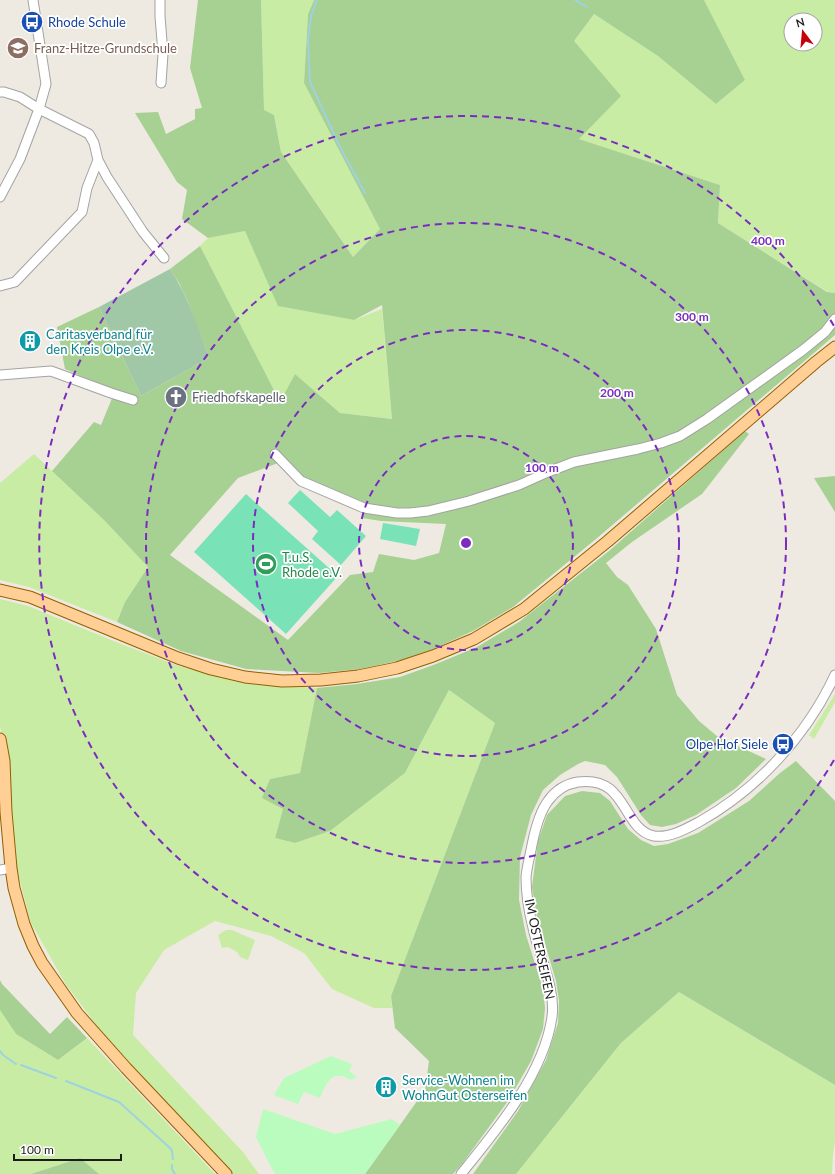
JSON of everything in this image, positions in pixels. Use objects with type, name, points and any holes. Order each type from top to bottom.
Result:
[{"type":"main road","points":[[0,590],[30,597],[178,658],[244,677],[282,680],[321,680],[358,676],[397,668],[433,656],[474,639],[524,609],[608,541],[835,347]]},
{"type":"main road","points":[[0,739],[4,761],[6,812],[5,869],[14,888],[24,924],[42,963],[77,1013],[226,1174]]},
{"type":"street","points":[[0,197],[20,159],[39,109],[46,84],[33,0]]},
{"type":"street","points":[[160,0],[163,54],[161,83]]},
{"type":"street","points":[[0,92],[20,98],[90,134],[98,160],[107,177],[143,232],[164,258]]},
{"type":"street","points":[[0,286],[15,282],[82,212],[87,188],[98,160]]},
{"type":"street","points":[[275,454],[301,482],[364,508],[397,513],[410,513],[428,511],[468,502],[519,486],[548,472],[574,462],[638,449],[680,436],[707,419],[803,350],[825,332],[835,319]]},
{"type":"street","points":[[0,376],[52,371],[133,400]]},
{"type":"street","name":"IM OSTERSEIFEN","points":[[461,1174],[520,1096],[534,1072],[550,1028],[552,1015],[551,993],[530,914],[527,899],[526,877],[534,833],[548,801],[553,795],[563,788],[573,784],[584,782],[598,784],[608,787],[613,791],[635,824],[646,833],[660,836],[677,832],[697,823],[723,807],[760,776],[782,755],[801,732],[820,703],[835,674]]},
{"type":"green space","points":[[198,0],[261,0],[264,110],[274,115],[281,152],[353,257],[380,229],[304,83],[308,14],[314,0],[704,0],[745,80],[716,104],[658,56],[594,14],[574,41],[621,96],[579,139],[720,185],[718,223],[827,292],[835,293],[835,335],[596,539],[513,607],[473,631],[433,649],[402,660],[360,669],[319,673],[246,669],[181,651],[117,622],[125,602],[148,567],[104,520],[52,471],[94,422],[101,425],[115,391],[65,369],[57,327],[99,307],[141,396],[209,358],[188,302],[170,269],[200,246],[280,402],[295,374],[340,413],[392,419],[382,305],[354,320],[278,306],[245,231],[208,238],[182,219],[187,190],[177,182],[135,113],[158,112],[166,134],[195,119],[195,109],[202,108],[190,68]],"holes":[[[286,460],[303,479],[365,504],[362,518],[381,521],[446,524],[439,553],[414,560],[379,554],[373,572],[350,575],[288,640],[170,555],[238,478]]]},
{"type":"green space","points":[[261,0],[314,0],[308,14],[304,83],[380,229],[353,257],[281,152],[274,115],[264,111]]},
{"type":"green space","points":[[704,0],[835,0],[835,293],[828,292],[718,223],[720,185],[579,139],[574,41],[594,14],[658,56],[716,104],[745,80]]},
{"type":"green space","points":[[245,231],[279,306],[354,320],[382,309],[392,419],[340,413],[295,374],[280,403],[200,246],[208,238]]},
{"type":"green space","points":[[170,269],[182,290],[197,323],[209,358],[141,396],[99,307]]},
{"type":"green space","points":[[745,431],[749,434],[702,494],[632,542],[606,563],[617,577],[628,585],[656,629],[677,695],[699,721],[718,737],[766,759],[736,788],[696,815],[676,824],[662,827],[650,825],[641,815],[617,777],[605,765],[585,761],[560,775],[543,790],[531,815],[520,857],[519,900],[526,935],[543,989],[545,1008],[543,1029],[531,1061],[508,1101],[453,1174],[365,1174],[425,1090],[429,1061],[395,1028],[391,996],[495,723],[449,690],[405,773],[330,831],[295,843],[275,838],[283,809],[262,798],[270,779],[300,773],[317,688],[357,684],[400,677],[477,647],[519,622],[609,551]]},
{"type":"green space","points":[[34,454],[104,520],[148,567],[125,602],[117,622],[29,587],[0,580],[0,483]]},
{"type":"green space","points":[[835,476],[835,512],[814,478]]},
{"type":"green space","points":[[300,490],[330,517],[337,510],[366,536],[341,565],[312,539],[318,531],[288,503]]},
{"type":"green space","name":"T.u.S. Rhode e.V.","points":[[246,494],[338,576],[286,634],[194,552]]},
{"type":"green space","points":[[383,523],[420,529],[416,546],[380,539]]},
{"type":"green space","points":[[0,599],[28,606],[179,666],[246,683],[317,688],[300,773],[270,779],[263,798],[283,809],[275,838],[295,843],[330,831],[405,773],[449,690],[495,723],[391,996],[392,1008],[374,1008],[332,989],[304,953],[271,936],[215,921],[164,950],[136,993],[133,1035],[243,1152],[259,1174],[232,1174],[183,1123],[102,1033],[65,983],[30,921],[14,857],[9,761],[0,727]]},
{"type":"green space","points":[[835,694],[835,702],[814,739],[809,735]]},
{"type":"green space","points":[[796,761],[835,801],[835,1085],[679,992],[621,1043],[516,1174],[473,1174],[518,1111],[546,1060],[558,1023],[559,1001],[556,981],[537,917],[532,887],[538,841],[547,815],[565,796],[582,791],[600,793],[610,801],[628,829],[641,840],[654,846],[668,844],[698,833],[749,801],[780,773]]},
{"type":"green space","points":[[226,930],[232,930],[255,940],[248,960],[240,957],[237,952],[228,947],[222,948],[218,935]]},
{"type":"green space","points":[[0,980],[2,984],[50,1034],[67,1017],[87,1038],[58,1060],[16,1034],[0,1010]]},
{"type":"green space","points":[[679,992],[835,1085],[835,1142],[832,1174],[516,1174],[621,1043]]},
{"type":"green space","points":[[0,1010],[16,1034],[58,1060],[87,1038],[215,1174],[99,1174],[80,1158],[31,1174],[0,1174]]},
{"type":"green space","points":[[331,1056],[352,1064],[349,1071],[357,1077],[351,1080],[344,1077],[334,1076],[327,1083],[320,1098],[304,1092],[298,1104],[274,1095],[284,1078]]},
{"type":"green space","points":[[263,1109],[335,1134],[392,1119],[400,1125],[365,1174],[276,1174],[256,1137]]},
{"type":"green space","points":[[80,1158],[99,1174],[31,1174]]},
{"type":"waterway","points":[[317,0],[311,16],[308,41],[310,82],[339,145],[365,193]]},
{"type":"waterway","points":[[575,0],[587,7]]},
{"type":"waterway","points":[[0,1051],[3,1055],[16,1064]]},
{"type":"waterway","points":[[21,1065],[56,1078]]},
{"type":"waterway","points":[[66,1081],[119,1102],[170,1148],[173,1159]]},
{"type":"waterway","points":[[172,1165],[172,1169],[175,1174]]},
{"type":"place","name":"Rhode Schule","points":[[32,22]]},
{"type":"place","name":"Franz-Hitze-Grundschule","points":[[18,48]]},
{"type":"place","name":"Caritasverband für den Kreis Olpe e.V.","points":[[30,341]]},
{"type":"place","name":"Friedhofskapelle","points":[[176,397]]},
{"type":"place","name":"T.u.S. Rhode e.V.","points":[[266,564]]},
{"type":"place","name":"Olpe Hof Siele","points":[[783,744]]},
{"type":"place","name":"Service-Wohnen im WohnGut Osterseifen","points":[[386,1087]]}]
